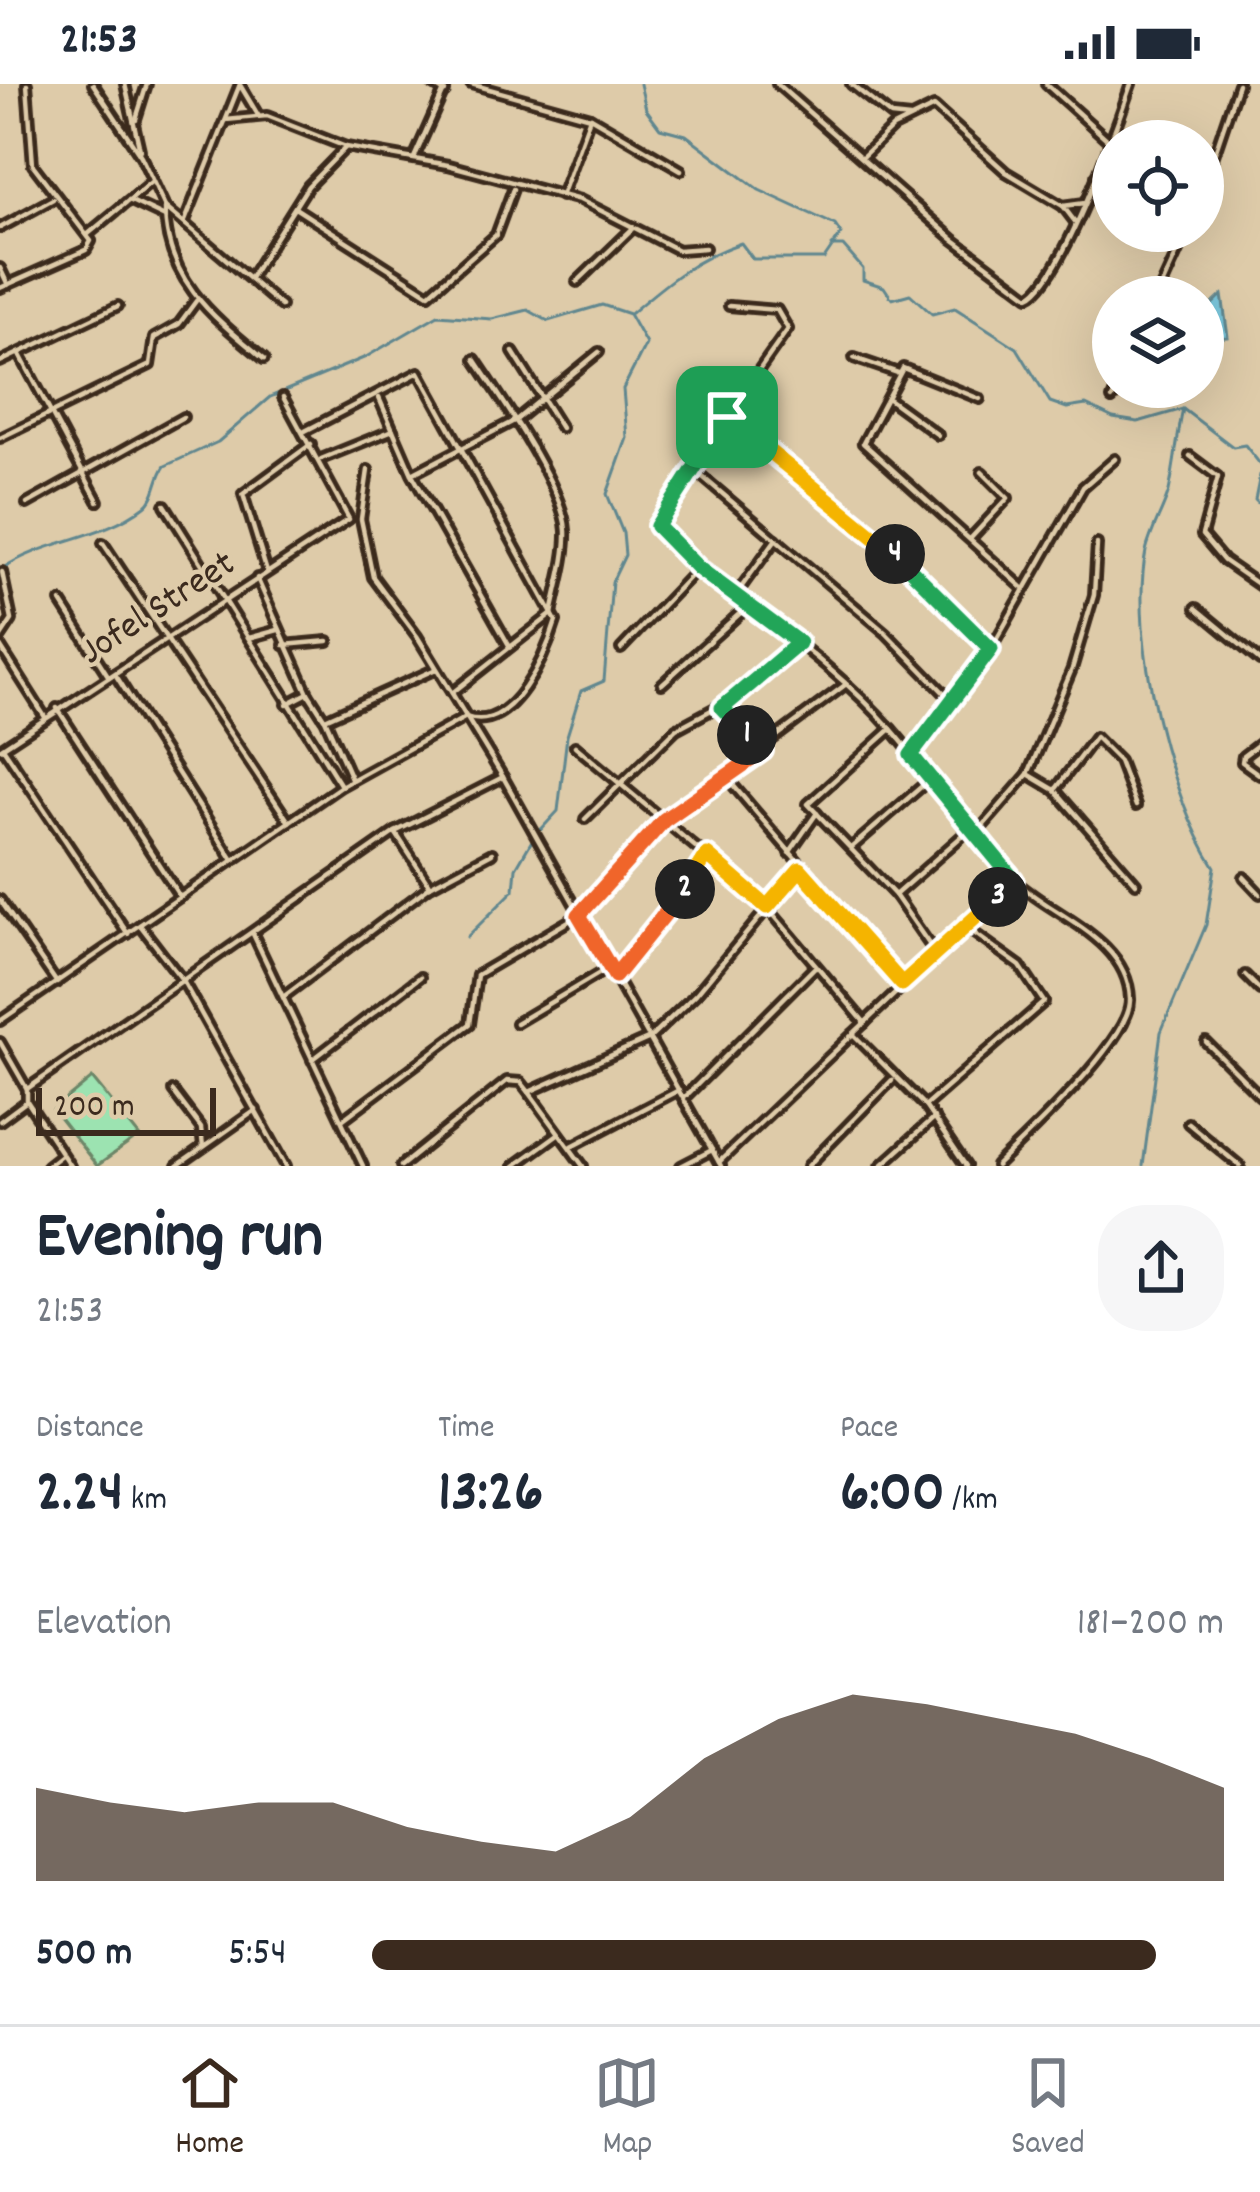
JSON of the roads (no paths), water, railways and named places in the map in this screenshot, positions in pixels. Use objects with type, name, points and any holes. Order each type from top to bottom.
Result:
[{"type":"street","points":[[0,289],[86,250],[87,235],[33,166],[27,84]]},
{"type":"street","points":[[93,84],[140,156],[164,207],[166,235],[196,301],[265,359]]},
{"type":"street","points":[[125,84],[140,156]]},
{"type":"street","points":[[135,120],[147,84]]},
{"type":"street","points":[[432,84],[445,92]]},
{"type":"street","points":[[414,158],[448,84]]},
{"type":"street","points":[[472,84],[590,117],[681,170]]},
{"type":"street","points":[[777,84],[952,239],[1029,296],[1048,278],[1092,186]]},
{"type":"street","points":[[851,84],[891,116],[916,117]]},
{"type":"street","points":[[1046,84],[1092,126]]},
{"type":"street","points":[[1118,120],[1131,84]]},
{"type":"street","points":[[1224,126],[1238,84]]},
{"type":"street","points":[[240,85],[257,115]]},
{"type":"street","points":[[185,221],[240,85]]},
{"type":"street","points":[[862,157],[893,127],[930,107],[942,110],[1006,172],[1063,206],[1076,223]]},
{"type":"street","points":[[226,120],[257,115],[346,147],[414,158],[580,200],[678,250],[705,248]]},
{"type":"street","points":[[561,196],[590,117]]},
{"type":"street","points":[[250,278],[295,208],[346,147]]},
{"type":"street","points":[[87,235],[151,182]]},
{"type":"street","points":[[295,208],[429,294],[496,235],[514,187]]},
{"type":"street","points":[[0,228],[56,198]]},
{"type":"street","points":[[128,200],[165,217]]},
{"type":"street","points":[[1063,206],[1085,203]]},
{"type":"street","points":[[164,207],[281,306]]},
{"type":"street","points":[[578,283],[632,229]]},
{"type":"street","points":[[0,268],[8,285]]},
{"type":"street","points":[[0,438],[150,365],[154,338],[179,324],[196,301]]},
{"type":"street","points":[[0,362],[118,306]]},
{"type":"street","points":[[729,306],[776,310],[788,329],[691,467],[657,526],[698,568],[799,643],[845,685],[891,730],[1014,880],[1095,938],[1125,975],[1131,1003],[1093,1071],[996,1166]]},
{"type":"street","points":[[513,352],[561,428]]},
{"type":"street","points":[[412,475],[516,420],[599,352]]},
{"type":"street","points":[[19,353],[48,416],[98,501]]},
{"type":"street","points":[[854,358],[898,373]]},
{"type":"street","points":[[452,693],[552,614],[566,530],[557,500],[516,420],[475,359]]},
{"type":"street","points":[[980,399],[908,367],[898,373],[890,400],[864,446],[1022,587]]},
{"type":"street","points":[[0,1021],[352,779],[466,717],[479,721],[493,717],[523,690],[556,624],[419,372],[304,431]]},
{"type":"street","points":[[378,397],[412,475],[510,647]]},
{"type":"street","points":[[283,398],[319,459],[393,430]]},
{"type":"street","points":[[890,400],[938,435]]},
{"type":"street","points":[[27,504],[183,417]]},
{"type":"street","points":[[727,417],[881,542],[991,649]]},
{"type":"street","points":[[267,572],[243,494],[311,444]]},
{"type":"street","points":[[1190,456],[1218,477],[1202,535],[1224,561],[1260,586]]},
{"type":"street","name":"Jofel Street","points":[[1,748],[349,519],[319,459]]},
{"type":"street","points":[[911,755],[991,649],[1022,587],[1083,487],[1115,459]]},
{"type":"street","points":[[691,467],[886,633],[952,701]]},
{"type":"street","points":[[368,470],[361,519],[368,562],[503,777],[720,1164],[1014,880]]},
{"type":"street","points":[[971,538],[1008,498],[982,472]]},
{"type":"street","points":[[165,505],[341,786]]},
{"type":"street","points":[[735,596],[776,539]]},
{"type":"street","points":[[103,543],[290,822]]},
{"type":"street","points":[[895,895],[974,831],[1028,774],[1085,630],[1097,544]]},
{"type":"street","points":[[621,649],[698,568]]},
{"type":"street","points":[[2,572],[12,620],[0,642],[44,717]]},
{"type":"street","points":[[257,578],[284,645],[352,779]]},
{"type":"street","points":[[61,602],[233,860]]},
{"type":"street","points":[[662,684],[748,605]]},
{"type":"street","points":[[1196,608],[1260,661]]},
{"type":"street","points":[[248,639],[278,630]]},
{"type":"street","points":[[284,645],[328,641]]},
{"type":"street","points":[[585,819],[676,729],[722,708],[799,643]]},
{"type":"street","points":[[325,719],[436,669]]},
{"type":"street","points":[[342,1120],[470,1024],[476,1010],[471,990],[478,975],[579,915],[664,820],[763,751],[845,685]]},
{"type":"street","points":[[287,704],[308,693]]},
{"type":"street","points":[[57,708],[180,897]]},
{"type":"street","points":[[722,708],[763,751]]},
{"type":"street","points":[[891,730],[810,798],[817,813],[895,895],[936,954]]},
{"type":"street","points":[[1055,790],[1095,737],[1119,760],[1136,806]]},
{"type":"street","points":[[1260,743],[1242,762],[1260,775]]},
{"type":"street","points":[[575,746],[767,907],[865,1023]]},
{"type":"street","points":[[1,748],[128,934]]},
{"type":"street","points":[[1028,774],[1055,790],[1136,883]]},
{"type":"street","points":[[27,1089],[395,832],[503,777]]},
{"type":"street","points":[[726,777],[902,984]]},
{"type":"street","points":[[852,847],[931,778]]},
{"type":"street","points":[[789,853],[817,813]]},
{"type":"street","points":[[395,832],[430,886]]},
{"type":"street","points":[[283,997],[430,886],[492,853]]},
{"type":"street","points":[[615,976],[666,918],[707,855]]},
{"type":"street","points":[[530,1092],[650,1038],[696,994],[800,869]]},
{"type":"street","points":[[1244,878],[1260,894]]},
{"type":"street","points":[[0,900],[57,983]]},
{"type":"street","points":[[140,925],[183,981],[286,1166]]},
{"type":"street","points":[[925,1106],[1044,1002],[1020,967],[967,928]]},
{"type":"street","points":[[253,934],[363,1166]]},
{"type":"street","points":[[684,1098],[817,966]]},
{"type":"street","points":[[516,1023],[610,968]]},
{"type":"street","points":[[1245,975],[1260,990]]},
{"type":"street","points":[[313,1060],[420,977]]},
{"type":"street","points":[[854,1034],[925,1106],[966,1166]]},
{"type":"street","points":[[0,1042],[27,1089],[27,1101],[70,1166]]},
{"type":"street","points":[[1205,1042],[1260,1096]]},
{"type":"street","points":[[808,1166],[894,1078]]},
{"type":"street","points":[[401,1166],[507,1081],[520,1082],[530,1092],[584,1166]]},
{"type":"street","points":[[173,1090],[201,1128],[203,1148]]},
{"type":"street","points":[[571,1146],[679,1090]]},
{"type":"street","points":[[0,1121],[27,1101]]},
{"type":"street","points":[[177,1166],[257,1110]]},
{"type":"street","points":[[886,1164],[934,1118]]},
{"type":"street","points":[[1188,1123],[1240,1166]]},
{"type":"street","points":[[514,1166],[558,1134]]},
{"type":"street","points":[[681,1166],[712,1150]]},
{"type":"street","points":[[47,1166],[61,1155]]},
{"type":"waterway","points":[[631,313],[682,272],[725,249],[741,243],[753,259],[824,259],[841,234],[835,225],[759,190],[686,135],[660,128],[646,109],[640,84]]},
{"type":"waterway","points":[[832,246],[843,246],[863,269],[863,280],[884,287],[892,299],[910,294],[932,314],[955,308],[1017,348],[1050,402],[1067,408],[1086,405],[1113,418],[1138,422],[1183,409],[1233,447],[1245,445],[1260,464]]},
{"type":"waterway","points":[[0,570],[128,517],[149,502],[165,466],[218,442],[270,397],[366,357],[438,315],[492,319],[528,310],[548,321],[602,305],[629,314],[646,344],[623,389],[627,438],[607,494],[623,533],[625,555],[612,582],[604,681],[581,691],[567,736],[558,811],[534,837],[516,868],[514,890],[467,937]]},
{"type":"waterway","points":[[1143,1166],[1161,1032],[1206,925],[1215,867],[1168,758],[1156,715],[1143,627],[1146,551],[1169,491],[1183,409]]},
{"type":"waterway","points":[[1260,475],[1255,500],[1260,505]]}]
